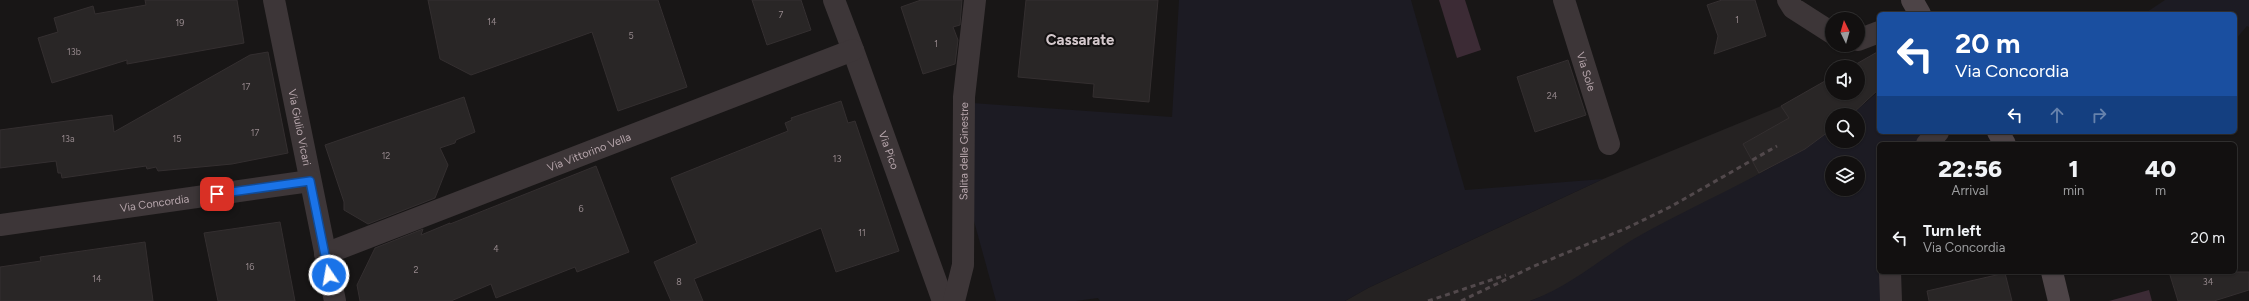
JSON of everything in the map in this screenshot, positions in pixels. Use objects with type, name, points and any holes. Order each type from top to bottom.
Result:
[{"type":"main road","points":[[1912,0],[1919,12]]},
{"type":"main road","points":[[2052,274],[2059,301]]},
{"type":"street","name":"Via Giulio Vicari","points":[[274,0],[335,301]]},
{"type":"street","name":"Via Pico","points":[[834,0],[943,301]]},
{"type":"street","name":"Salita delle Ginestre","points":[[954,301],[963,265],[964,97],[975,0]]},
{"type":"street","name":"Via Sole","points":[[1564,0],[1608,144]]},
{"type":"street","points":[[1788,0],[1793,8],[1825,29]]},
{"type":"street","points":[[1865,37],[1877,33]]},
{"type":"street","name":"Via Vittorino Vella","points":[[325,254],[853,50]]},
{"type":"street","points":[[1929,142],[1936,134]]},
{"type":"street","name":"Via Concordia","points":[[0,225],[310,181]]},
{"type":"street","points":[[1890,274],[1891,301]]},
{"type":"shaded area","points":[[1179,0],[1411,0],[1465,190],[1603,179],[1368,288],[1345,301],[1100,301],[1098,298],[1076,301],[996,301],[969,203],[972,103],[1172,117]]},
{"type":"shaded area","points":[[1439,0],[1465,0],[1481,50],[1457,58]]},
{"type":"shaded area","points":[[2165,0],[2249,0],[2249,27],[2247,26],[2237,38],[2237,12],[2147,12]]},
{"type":"shaded area","points":[[1825,81],[1825,100],[1829,100],[1831,108],[1825,108],[1825,134],[1805,148],[1551,293],[1530,301],[1345,301],[1368,288],[1603,179],[1781,106]]},
{"type":"shaded area","points":[[1877,93],[1877,134],[1928,134],[1922,142],[1877,142],[1877,274],[1890,274],[1891,301],[1530,301],[1557,289],[1632,240],[1759,174],[1825,134],[1825,148],[1865,148],[1865,108],[1859,108]]},
{"type":"shaded area","points":[[2149,290],[2152,301],[2109,301]]},
{"type":"building","points":[[145,0],[237,0],[244,43],[127,64],[127,60],[52,83],[38,38],[58,32],[54,18],[93,6],[95,14],[146,5]]},
{"type":"building","points":[[428,0],[658,0],[687,87],[618,111],[592,32],[471,75],[440,59]]},
{"type":"building","points":[[752,0],[801,0],[811,30],[767,45]]},
{"type":"building","points":[[921,0],[962,0],[960,25],[953,27],[958,40],[955,64],[923,74],[901,7]]},
{"type":"building","points":[[1026,0],[1158,0],[1149,102],[1093,97],[1094,84],[1018,77]]},
{"type":"building","points":[[1722,0],[1755,0],[1766,36],[1714,54],[1718,36],[1707,5]]},
{"type":"building","points":[[268,52],[288,153],[232,164],[158,171],[156,167],[147,169],[146,166],[62,178],[61,173],[58,173],[56,161],[0,168],[0,130],[112,115],[114,132],[250,55]]},
{"type":"building","points":[[1877,52],[1877,91],[1859,108],[1825,108],[1825,134],[1805,149],[1759,173],[1743,144],[1789,118],[1781,106],[1825,81],[1825,100],[1865,100],[1865,60],[1863,60]]},
{"type":"building","points":[[1568,60],[1586,115],[1535,132],[1517,77]]},
{"type":"building","points":[[464,97],[475,132],[456,140],[455,143],[440,148],[448,165],[435,198],[368,224],[344,210],[344,202],[325,145]]},
{"type":"building","points":[[841,101],[848,123],[855,121],[899,251],[836,272],[821,228],[694,279],[703,301],[671,301],[654,262],[697,243],[671,178],[788,131],[785,123],[792,120],[791,118]]},
{"type":"building","points":[[596,166],[629,252],[577,272],[575,267],[496,298],[491,284],[451,301],[360,301],[357,285],[375,248],[423,229],[421,235]]},
{"type":"building","points":[[280,222],[295,301],[218,301],[204,233]]},
{"type":"building","points":[[145,242],[153,301],[0,301],[0,267],[41,261],[40,257]]},
{"type":"building","points":[[2237,272],[2249,272],[2249,290],[2214,301],[2178,301],[2170,274],[2237,274]]},
{"type":"building","points":[[2005,274],[2012,301],[1929,301],[1927,291]]},
{"type":"railway","points":[[1461,301],[1532,267],[1627,228],[1670,207],[1777,146]]},
{"type":"railway","points":[[1428,301],[1506,275]]},
{"type":"district","name":"Cassarate","points":[[1080,40]]},
{"type":"route","points":[[217,194],[310,181],[329,275]]}]
